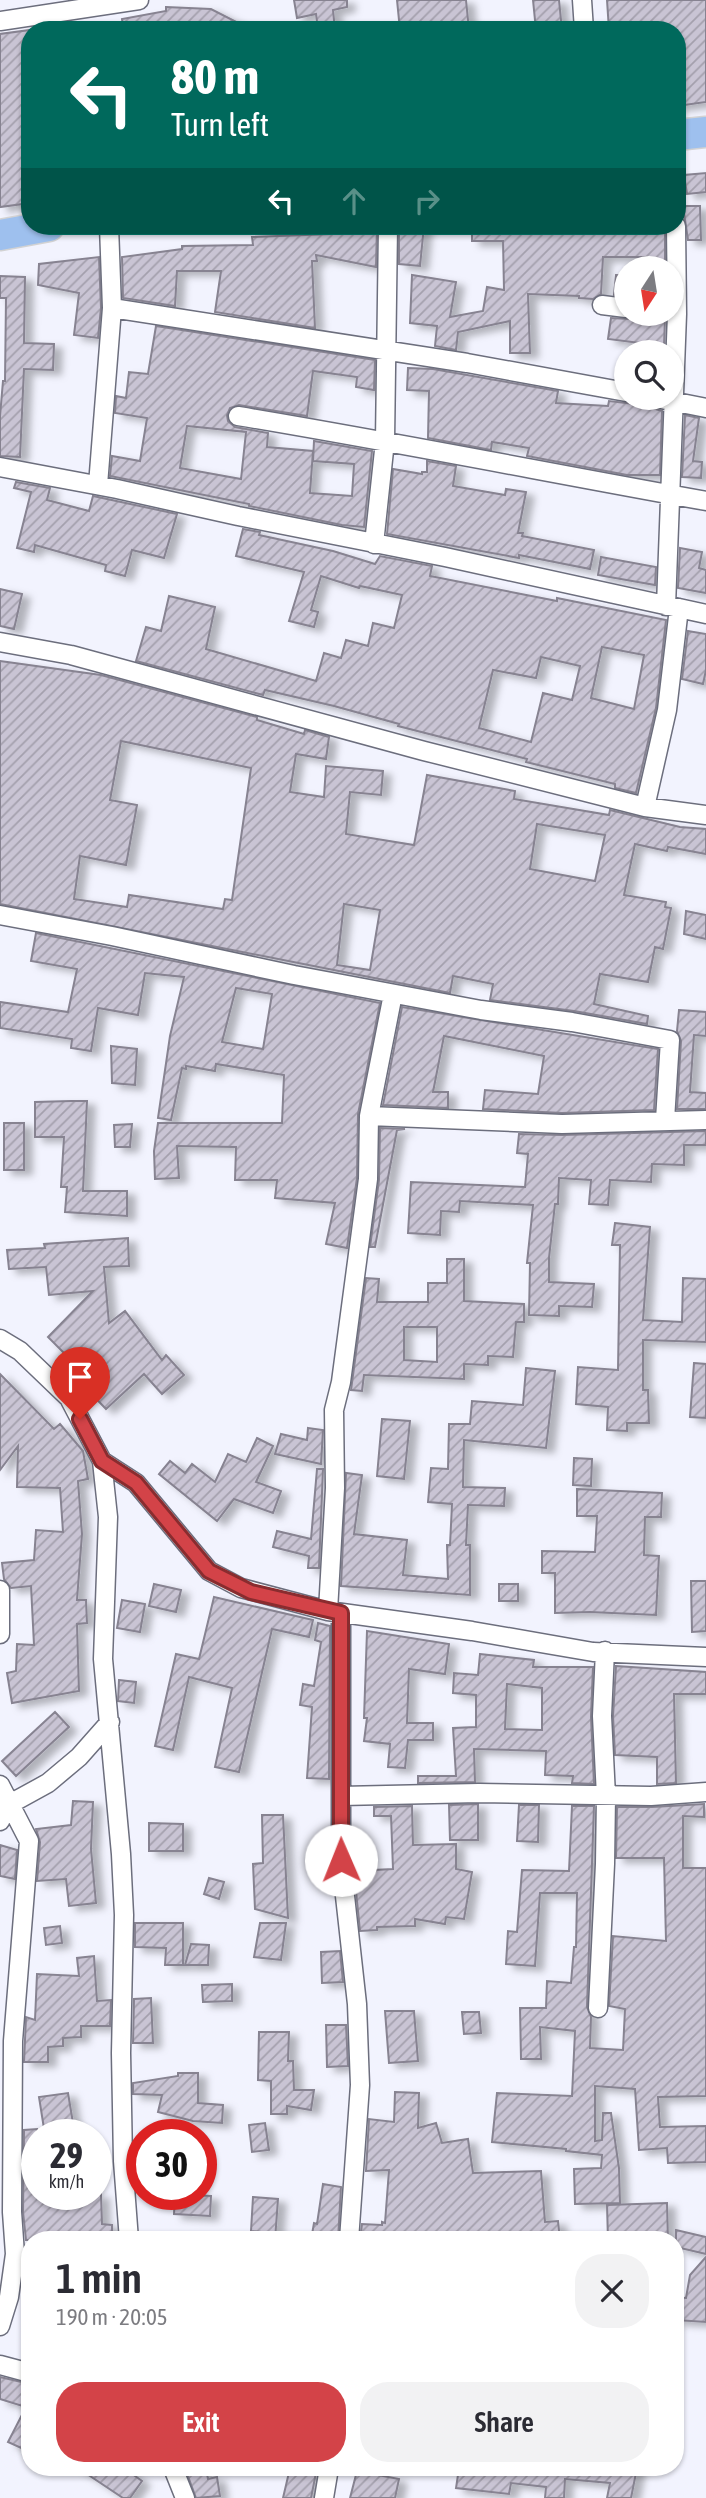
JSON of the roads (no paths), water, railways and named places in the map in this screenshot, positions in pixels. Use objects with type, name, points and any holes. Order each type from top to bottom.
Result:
[{"type":"highway","points":[[686,134],[706,132]]},
{"type":"highway","points":[[0,235],[21,231]]},
{"type":"street","points":[[0,21],[139,0]]},
{"type":"street","points":[[582,0],[583,21]]},
{"type":"street","points":[[98,485],[112,308],[109,235]]},
{"type":"street","points":[[374,544],[385,441],[388,235]]},
{"type":"street","points":[[675,256],[676,235]]},
{"type":"street","points":[[602,304],[614,306]]},
{"type":"street","points":[[112,308],[614,390]]},
{"type":"street","points":[[684,404],[706,408]]},
{"type":"street","points":[[645,807],[667,710],[673,607],[674,410]]},
{"type":"street","points":[[238,416],[706,501]]},
{"type":"street","points":[[0,467],[98,485],[706,614]]},
{"type":"street","points":[[0,642],[71,655],[424,751],[645,807],[706,815]]},
{"type":"street","points":[[0,915],[393,994],[670,1040],[665,1120]]},
{"type":"street","points":[[350,2231],[360,2085],[356,2004],[341,1860],[335,1612],[334,1410],[341,1382],[368,1179],[369,1116],[393,994]]},
{"type":"street","points":[[369,1116],[562,1124],[706,1120]]},
{"type":"street","points":[[0,1339],[20,1351],[69,1398],[102,1461],[108,1517],[103,1659],[121,1842],[124,1915],[121,2053],[123,2161],[128,2231]]},
{"type":"street","points":[[102,1461],[136,1483],[185,1544],[218,1577],[251,1592],[335,1612],[472,1631],[593,1652],[706,1657]]},
{"type":"street","points":[[0,1590],[0,1634]]},
{"type":"street","points":[[598,2008],[606,1796],[602,1716],[605,1651]]},
{"type":"street","points":[[4,1813],[48,1783],[79,1757],[110,1723]]},
{"type":"street","points":[[0,1785],[4,1813],[29,1841],[13,2040],[12,2212],[15,2254],[9,2297],[0,2326]]},
{"type":"street","points":[[341,1796],[651,1796],[706,1792]]},
{"type":"street","points":[[0,2365],[21,2371]]},
{"type":"street","points":[[176,2476],[184,2498]]},
{"type":"street","points":[[324,2498],[328,2476]]}]
